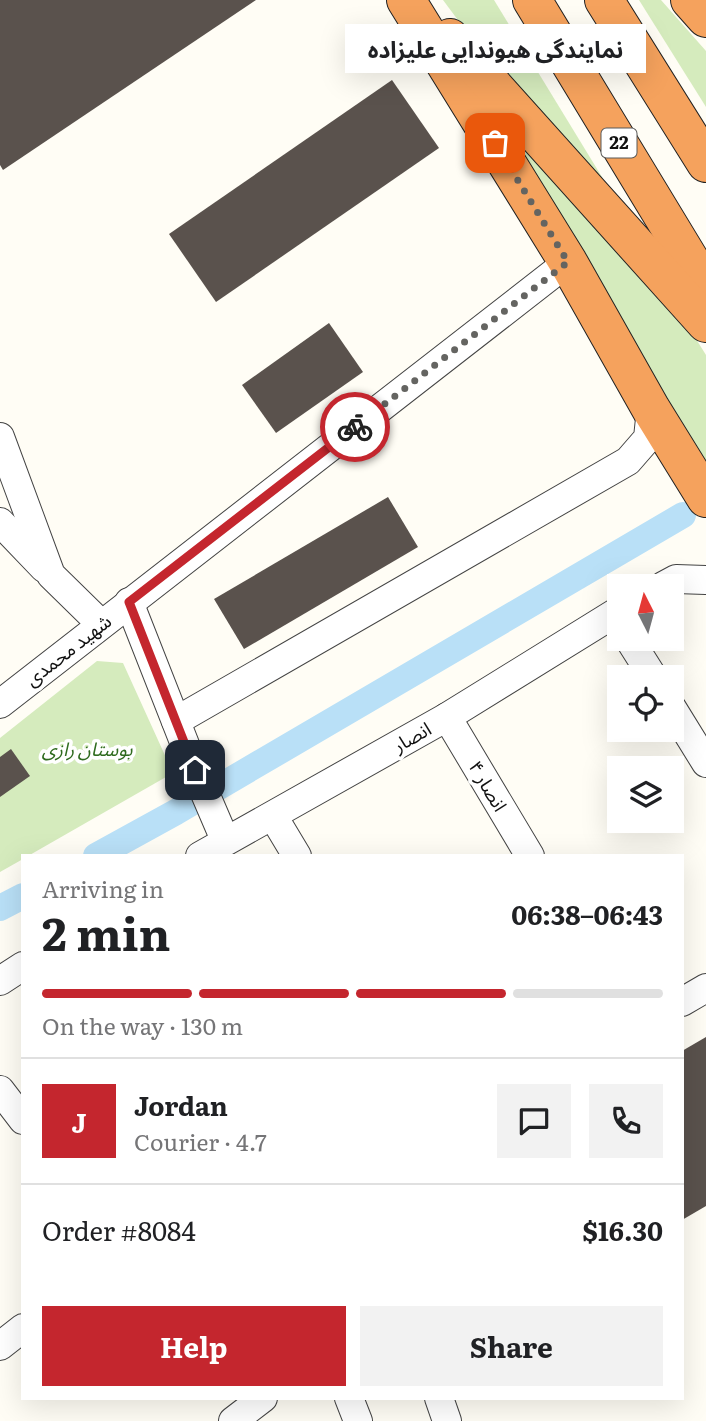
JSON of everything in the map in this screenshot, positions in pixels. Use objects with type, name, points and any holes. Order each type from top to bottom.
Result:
[{"type":"highway","points":[[406,0],[568,262],[651,409],[706,498]]},
{"type":"highway","points":[[416,0],[706,323]]},
{"type":"highway","name":"22","points":[[531,0],[706,286]]},
{"type":"highway","points":[[604,0],[706,163]]},
{"type":"highway","points":[[690,0],[706,18]]},
{"type":"street","name":"شهید محمدی","points":[[0,704],[568,262]]},
{"type":"street","points":[[176,721],[628,461],[648,438],[651,409]]},
{"type":"street","points":[[0,437],[51,575]]},
{"type":"street","points":[[0,522],[101,624]]},
{"type":"street","points":[[684,579],[706,580]]},
{"type":"street","points":[[129,602],[213,813],[217,849]]},
{"type":"street","name":"انصار","points":[[217,849],[607,622]]},
{"type":"street","name":"انصار ۴","points":[[447,717],[529,854]]},
{"type":"street","points":[[684,727],[706,763]]},
{"type":"street","points":[[273,816],[296,854]]},
{"type":"street","points":[[0,981],[21,967]]},
{"type":"street","points":[[684,1001],[706,988]]},
{"type":"street","points":[[0,1346],[21,1330]]},
{"type":"street","points":[[233,1421],[260,1400]]},
{"type":"street","points":[[350,1400],[358,1421]]},
{"type":"street","points":[[440,1400],[447,1421]]},
{"type":"green space","points":[[443,0],[494,0],[616,200],[472,39]]},
{"type":"green space","points":[[639,0],[661,0],[706,51],[706,107]]},
{"type":"green space","points":[[495,113],[696,339],[706,355],[706,465]]},
{"type":"green space","name":"بوستان رازی","points":[[97,661],[123,663],[173,773],[31,854],[21,854],[21,860],[0,872],[0,738]]},
{"type":"building","points":[[0,0],[256,0],[3,170],[0,165]]},
{"type":"building","points":[[392,80],[439,148],[216,302],[169,234]]},
{"type":"building","points":[[329,323],[363,372],[276,433],[242,385]]},
{"type":"building","points":[[388,497],[418,547],[244,649],[214,599]]},
{"type":"building","points":[[11,749],[30,776],[0,797],[0,757]]},
{"type":"building","points":[[706,1037],[706,1206],[684,1219],[684,1050]]},
{"type":"waterway","points":[[100,854],[683,515]]},
{"type":"waterway","points":[[0,908],[21,897]]},
{"type":"way so far","points":[[355,427],[568,262],[495,143]]},
{"type":"place","name":"نمایندگی هیوندایی علیزاده","points":[[495,143]]},
{"type":"route","points":[[195,770],[129,602],[355,427]]}]
